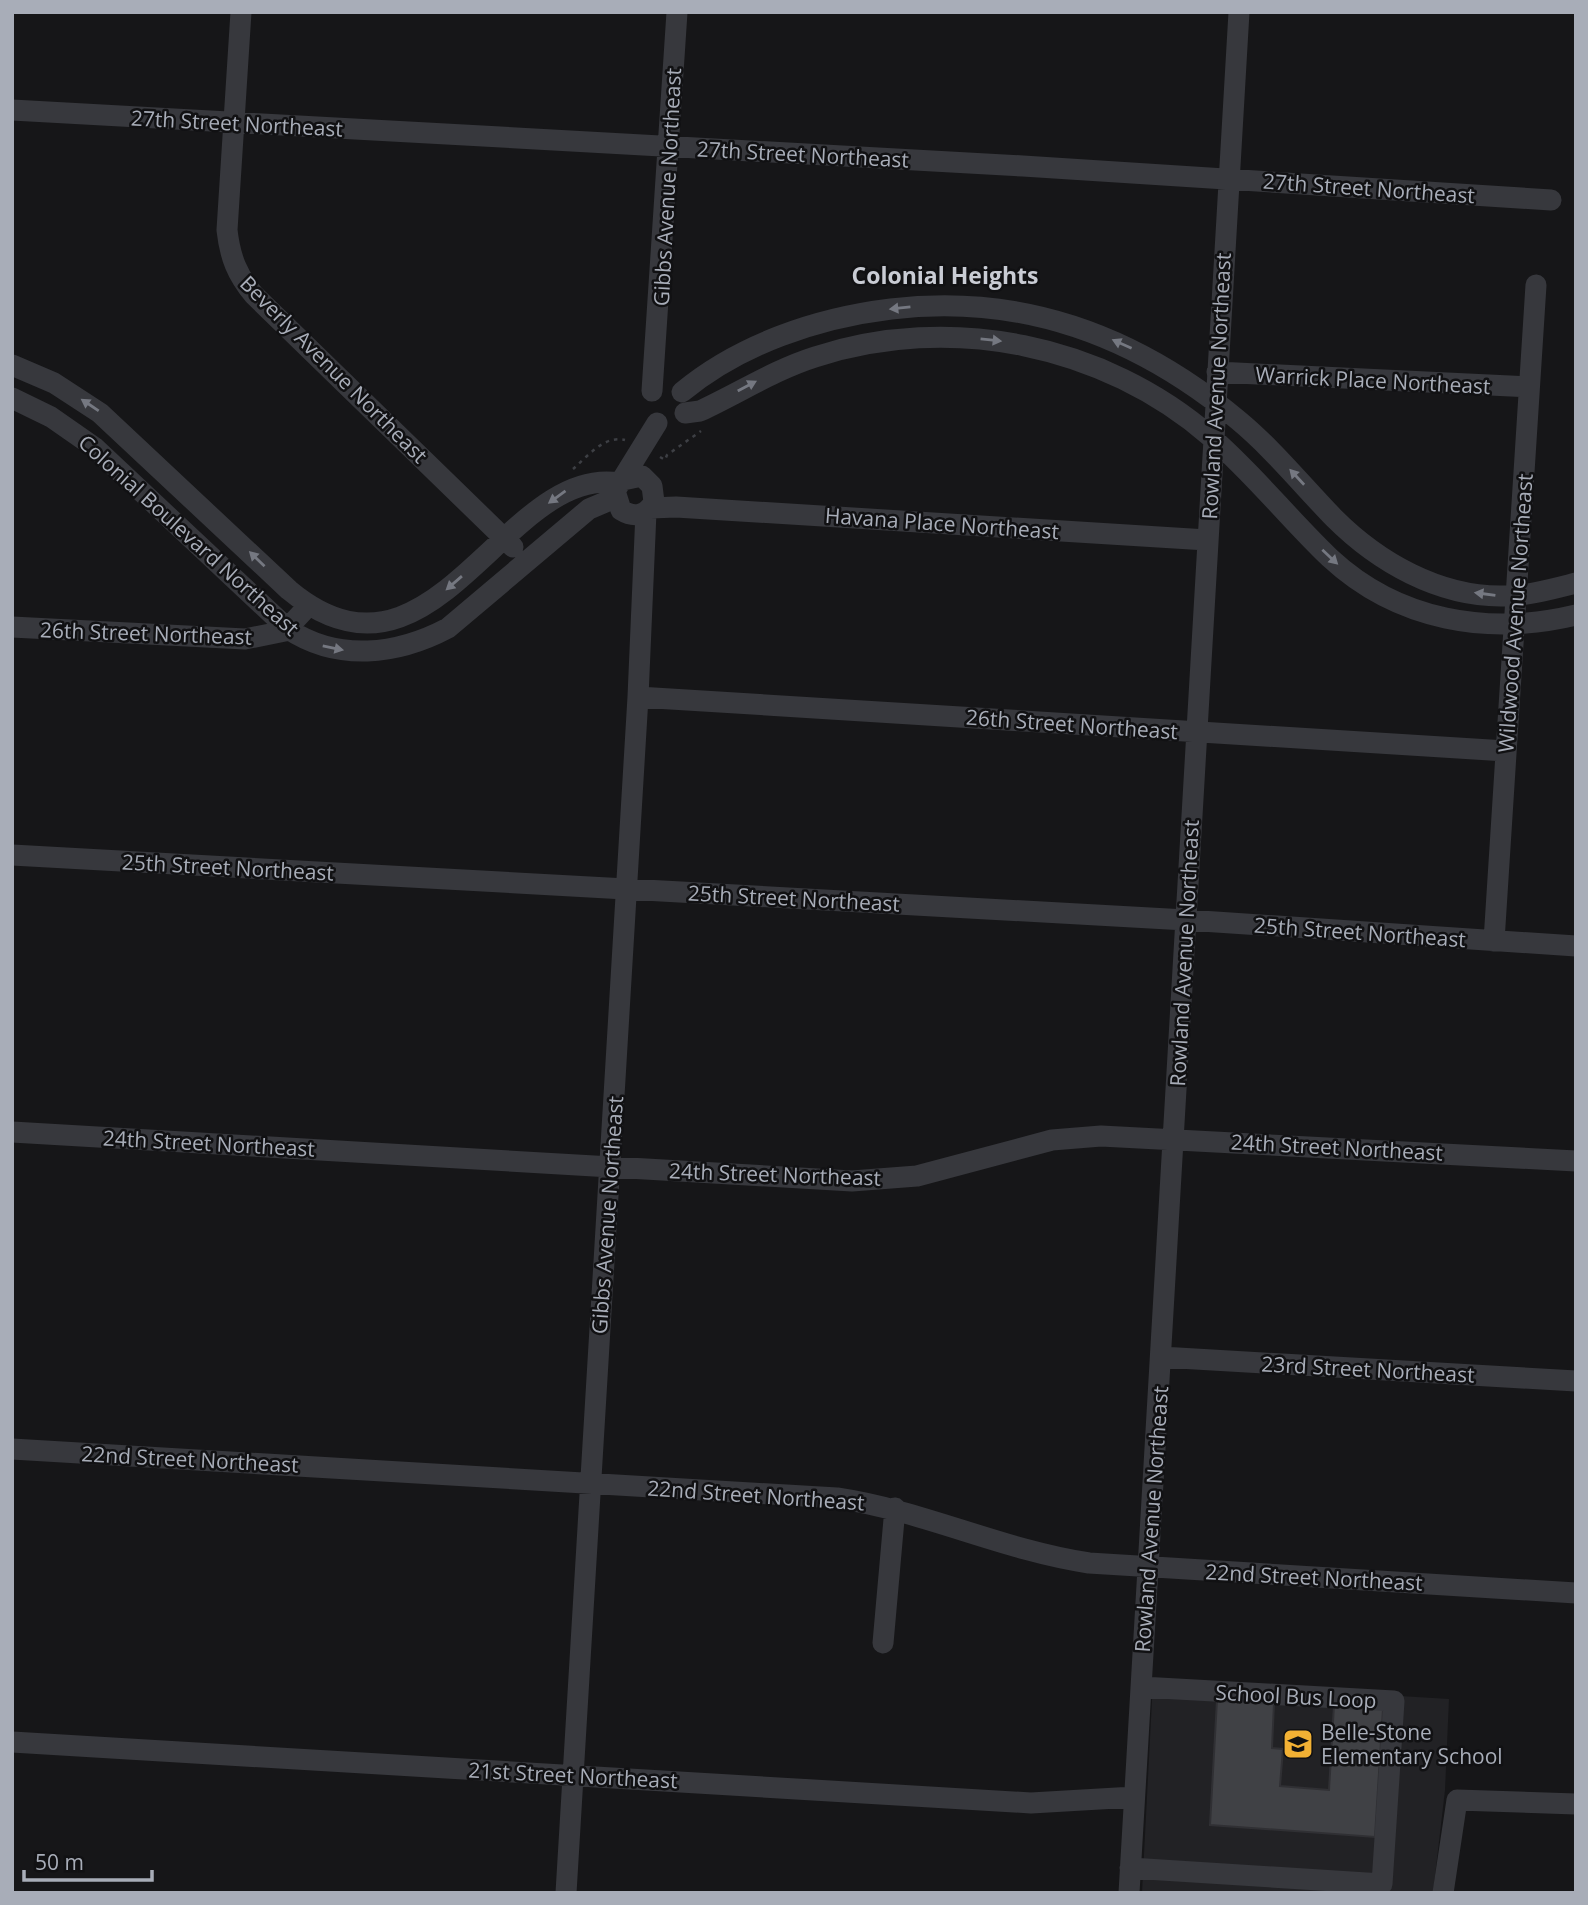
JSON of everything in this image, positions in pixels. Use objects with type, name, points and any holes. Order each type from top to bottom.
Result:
[{"type":"street","name":"Beverly Avenue Northeast","points":[[241,12],[227,230],[229,252],[238,274],[254,295],[527,561]]},
{"type":"street","name":"Gibbs Avenue Northeast","points":[[623,484],[669,405],[656,361],[677,12]]},
{"type":"street","name":"Rowland Avenue Northeast","points":[[1129,1893],[1239,12]]},
{"type":"street","name":"27th Street Northeast","points":[[12,110],[669,146],[1551,200]]},
{"type":"street","name":"Wildwood Avenue Northeast","points":[[1494,941],[1536,285]]},
{"type":"street","points":[[943,306],[943,337]]},
{"type":"street","points":[[669,405],[739,355],[808,327],[866,312],[943,306],[1030,314],[1093,332],[1153,358],[1215,402],[1260,439],[1352,535],[1387,561],[1420,578],[1486,595],[1515,596],[1576,583]]},
{"type":"street","points":[[669,405],[700,411],[776,372],[825,354],[884,341],[943,337],[995,340],[1039,348],[1099,368],[1160,398],[1213,439],[1330,558],[1370,588],[1399,603],[1437,617],[1473,624],[1513,626],[1576,615]]},
{"type":"street","name":"Colonial Boulevard Northeast","points":[[12,365],[70,392],[115,425],[309,606],[353,620],[382,620],[407,614],[434,600],[570,487],[602,480],[623,484]]},
{"type":"street","name":"Warrick Place Northeast","points":[[1217,372],[1529,387]]},
{"type":"street","name":"Colonial Boulevard Northeast","points":[[12,398],[51,416],[94,447],[288,629],[310,642],[335,649],[380,651],[407,646],[447,628],[594,505],[623,484]]},
{"type":"street","points":[[94,447],[115,425]]},
{"type":"street","points":[[649,481],[646,508],[621,510],[623,484],[649,481]]},
{"type":"street","name":"Havana Place Northeast","points":[[646,508],[676,507],[1207,540]]},
{"type":"street","name":"Gibbs Avenue Northeast","points":[[566,1893],[627,890],[646,508]]},
{"type":"street","points":[[288,629],[309,606]]},
{"type":"street","name":"26th Street Northeast","points":[[12,627],[230,640],[266,636],[288,629]]},
{"type":"street","name":"26th Street Northeast","points":[[638,697],[1506,751]]},
{"type":"street","name":"25th Street Northeast","points":[[12,855],[1186,920],[1576,946]]},
{"type":"street","name":"24th Street Northeast","points":[[12,1132],[852,1181],[889,1180],[956,1168],[1052,1140],[1101,1136],[1576,1161]]},
{"type":"street","name":"23rd Street Northeast","points":[[1161,1357],[1576,1381]]},
{"type":"street","name":"22nd Street Northeast","points":[[12,1448],[837,1498],[895,1508],[1045,1556],[1148,1567],[1576,1593]]},
{"type":"street","points":[[883,1643],[895,1508]]},
{"type":"street","name":"School Bus Loop","points":[[1130,1868],[1382,1884],[1394,1701],[1141,1687]]},
{"type":"street","name":"21st Street Northeast","points":[[12,1742],[1031,1803],[1134,1797]]},
{"type":"street","points":[[1443,1893],[1457,1800],[1576,1804]]},
{"type":"path","points":[[665,460],[667,455],[703,429]]},
{"type":"shaded area","name":"Belle-Stone Elementary School","points":[[1153,1681],[1449,1699],[1445,1790],[1433,1893],[1142,1893]]},
{"type":"building","name":"Belle-Stone Elementary School","points":[[1217,1700],[1274,1703],[1272,1748],[1283,1749],[1280,1786],[1329,1790],[1334,1705],[1383,1709],[1375,1837],[1210,1825]]},
{"type":"place","name":"Belle-Stone Elementary School","points":[[1298,1744]]},
{"type":"district","name":"Colonial Heights","points":[[945,275]]}]
